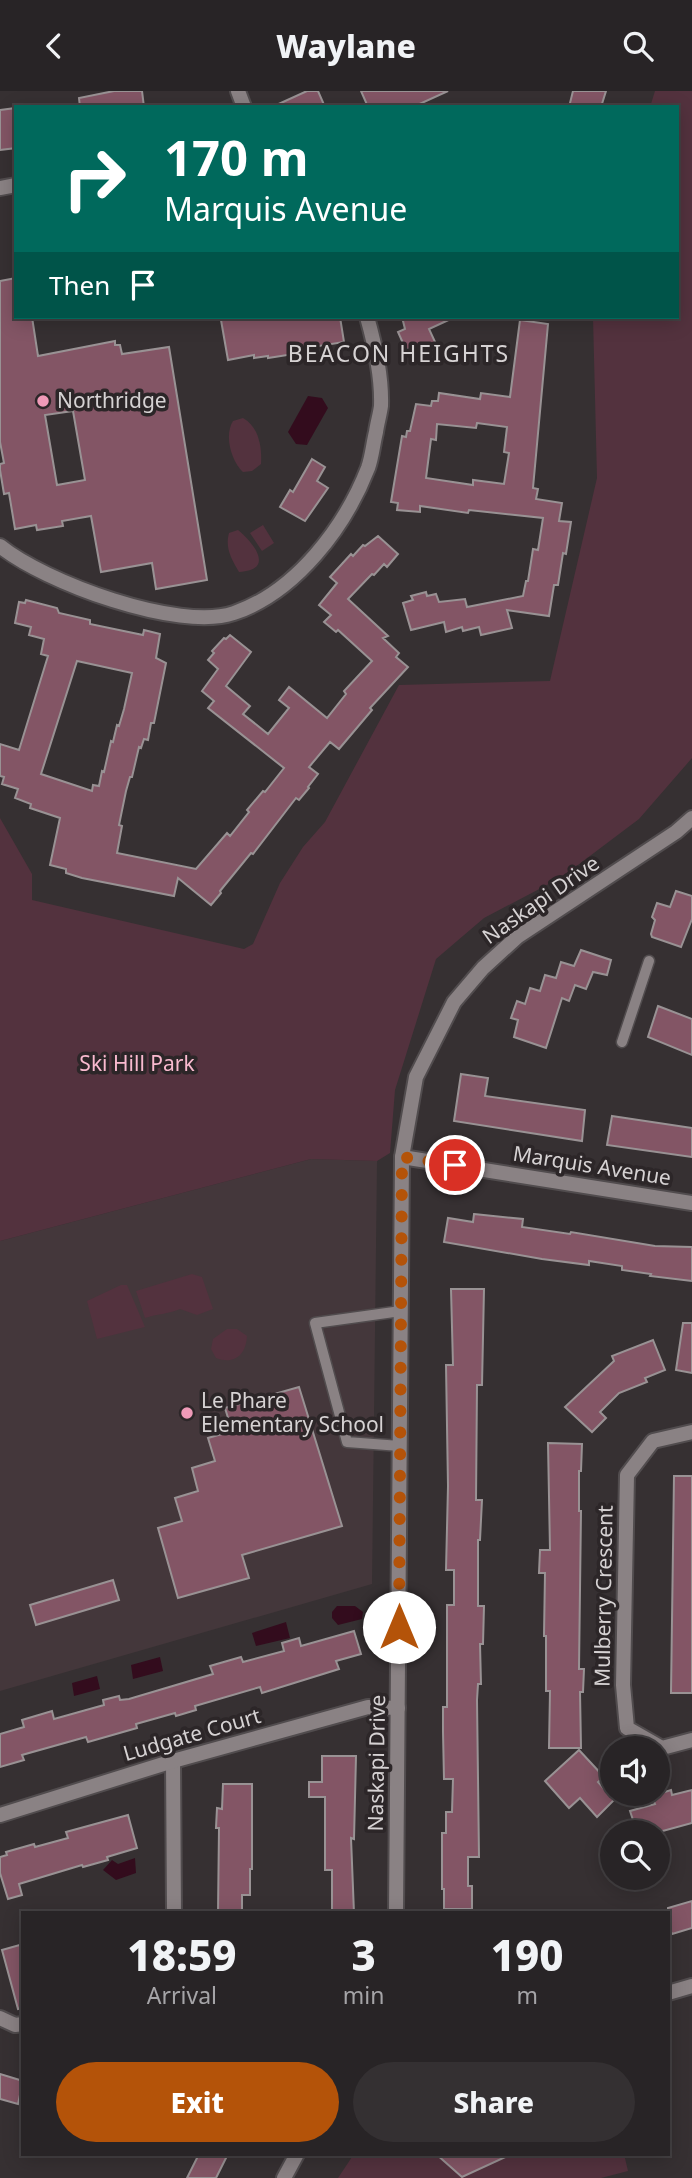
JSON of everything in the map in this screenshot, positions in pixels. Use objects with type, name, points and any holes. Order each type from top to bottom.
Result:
[{"type":"street","points":[[0,546],[38,570],[134,607],[187,618],[233,613],[255,604],[293,578],[337,527],[369,467],[381,406],[375,346],[368,319]]},
{"type":"street","name":"Naskapi Drive","points":[[396,1911],[402,1157],[416,1077],[454,1002],[483,968],[517,937],[676,832],[692,818]]},
{"type":"street","name":"Marquis Avenue","points":[[402,1157],[692,1203]]},
{"type":"street","name":"Mulberry Crescent","points":[[692,1432],[653,1441],[627,1475],[623,1685],[627,1728],[662,1748],[692,1740]]},
{"type":"street","name":"Ludgate Court","points":[[0,1815],[173,1761],[368,1707],[398,1708]]},
{"type":"street","points":[[173,1761],[173,1911]]},
{"type":"street","points":[[670,1992],[692,1986]]},
{"type":"street","points":[[0,2018],[15,2025],[21,2024]]},
{"type":"street","points":[[284,2178],[296,2156]]},
{"type":"lane","points":[[622,1042],[649,961]]},
{"type":"lane","points":[[400,1446],[347,1442],[315,1323],[401,1311]]},
{"type":"shaded area","points":[[308,396],[322,398],[328,408],[307,445],[296,444],[288,432]]},
{"type":"shaded area","name":"Le Phare Elementary School","points":[[311,1159],[377,1161],[372,1584],[0,1691],[0,1241]]},
{"type":"shaded area","points":[[337,1606],[355,1606],[363,1612],[362,1619],[338,1625],[332,1618],[332,1612]]},
{"type":"shaded area","points":[[286,1622],[290,1638],[256,1646],[252,1633]]},
{"type":"shaded area","points":[[160,1657],[163,1671],[133,1679],[131,1665]]},
{"type":"shaded area","points":[[97,1676],[100,1689],[74,1696],[72,1683]]},
{"type":"shaded area","points":[[135,1858],[136,1873],[116,1880],[103,1870],[112,1860],[118,1864]]},
{"type":"green space","name":"Ski Hill Park","points":[[655,91],[692,91],[692,758],[639,819],[562,877],[484,918],[436,959],[395,1090],[390,1153],[377,1161],[311,1159],[0,1241],[0,818],[32,874],[32,900],[244,949],[253,944],[280,883],[303,847],[325,822],[399,685],[550,681],[597,478],[593,319],[679,319],[679,105],[651,105]]},
{"type":"green space","points":[[243,418],[256,432],[261,464],[252,471],[243,472],[230,448],[229,433],[233,421]]},
{"type":"green space","points":[[263,525],[274,543],[262,551],[250,533]]},
{"type":"green space","points":[[238,530],[255,548],[259,561],[257,566],[250,570],[239,572],[228,548],[229,533]]},
{"type":"green space","points":[[192,1274],[202,1277],[213,1309],[197,1315],[180,1309],[145,1318],[136,1291]]},
{"type":"green space","points":[[121,1285],[127,1285],[145,1327],[97,1339],[87,1301]]},
{"type":"green space","points":[[227,1329],[237,1329],[247,1336],[246,1343],[238,1357],[222,1360],[216,1358],[211,1349],[213,1339]]},
{"type":"green space","points":[[353,2156],[624,2156],[628,2171],[601,2178],[338,2178]]},
{"type":"building","points":[[114,91],[142,91],[144,105],[80,105],[79,98]]},
{"type":"building","points":[[307,91],[318,91],[324,105],[276,105]]},
{"type":"building","points":[[361,91],[448,91],[417,105],[367,105]]},
{"type":"building","points":[[573,91],[606,91],[602,105],[570,105]]},
{"type":"building","points":[[14,108],[14,148],[0,150],[0,110]]},
{"type":"building","points":[[14,278],[14,319],[32,319],[38,356],[115,341],[115,345],[120,345],[122,354],[169,347],[207,580],[156,589],[152,563],[101,572],[91,516],[62,521],[63,526],[37,530],[36,525],[15,529],[9,493],[4,494],[0,464],[4,463],[0,442],[0,281]],"holes":[[[73,411],[85,480],[57,485],[45,415]]]},
{"type":"building","points":[[340,319],[344,342],[294,350],[294,354],[268,358],[254,358],[254,355],[228,360],[221,320]]},
{"type":"building","points":[[402,319],[451,319],[429,329],[436,344],[411,355],[398,332],[405,329]]},
{"type":"building","points":[[520,320],[548,324],[533,488],[538,489],[536,499],[562,503],[559,521],[571,522],[566,554],[563,553],[558,585],[554,585],[549,616],[507,610],[512,628],[481,635],[479,627],[463,631],[462,627],[446,632],[444,622],[411,630],[403,603],[413,600],[411,596],[426,592],[427,596],[436,594],[439,602],[465,599],[467,607],[523,596],[533,549],[538,550],[543,518],[469,510],[468,513],[420,506],[420,512],[397,510],[398,503],[391,502],[402,436],[406,437],[407,431],[410,431],[416,404],[431,406],[432,401],[438,401],[439,393],[480,399],[481,393],[510,397]],"holes":[[[477,423],[507,427],[504,452],[509,453],[504,484],[473,480],[473,485],[426,478],[431,439],[436,440],[437,424],[476,428]]]},
{"type":"building","points":[[312,459],[325,467],[317,481],[328,488],[305,521],[280,507],[290,490],[293,492]]},
{"type":"building","points":[[378,536],[398,554],[387,567],[384,564],[372,574],[348,599],[388,636],[383,638],[399,653],[396,657],[408,667],[370,708],[372,710],[339,749],[330,742],[309,767],[318,774],[309,788],[299,800],[296,798],[211,905],[178,878],[174,896],[82,878],[66,873],[66,869],[50,865],[60,818],[30,808],[31,804],[15,798],[18,789],[2,784],[4,777],[0,776],[0,744],[19,750],[48,656],[41,654],[44,639],[29,635],[31,627],[15,623],[19,602],[25,603],[26,600],[57,608],[59,613],[90,620],[90,624],[143,635],[144,630],[160,634],[156,658],[166,663],[154,723],[151,723],[148,740],[144,739],[141,748],[139,747],[126,791],[117,853],[196,869],[227,833],[230,836],[249,812],[247,810],[284,768],[208,708],[214,701],[202,691],[218,669],[208,660],[214,653],[212,651],[230,635],[251,652],[226,686],[250,706],[243,714],[268,734],[289,708],[279,700],[289,687],[327,718],[346,694],[344,691],[372,661],[338,630],[336,632],[324,622],[331,615],[319,605],[337,583],[330,577],[351,554],[353,556]],"holes":[[[77,661],[132,673],[124,709],[113,742],[111,741],[99,786],[93,785],[92,791],[41,774]]]},
{"type":"building","points":[[676,891],[692,896],[692,919],[681,947],[652,937],[651,934],[655,920],[652,917],[657,903],[670,907]]},
{"type":"building","points":[[581,950],[611,960],[607,975],[593,972],[586,989],[575,985],[569,1001],[562,998],[546,1048],[514,1037],[518,1020],[511,1018],[517,1001],[525,1004],[530,988],[540,991],[545,975],[556,978],[561,962],[574,966]]},
{"type":"building","points":[[658,1006],[692,1019],[692,1055],[648,1037]]},
{"type":"building","points":[[461,1074],[488,1078],[485,1096],[585,1110],[582,1141],[454,1121]]},
{"type":"building","points":[[612,1116],[692,1128],[692,1157],[607,1145]]},
{"type":"building","points":[[474,1214],[523,1219],[522,1227],[655,1246],[692,1247],[692,1281],[622,1270],[622,1266],[589,1261],[589,1265],[542,1259],[444,1242],[448,1218],[473,1222]]},
{"type":"building","points":[[451,1289],[484,1289],[482,1385],[477,1385],[476,1500],[482,1500],[478,1540],[478,1606],[484,1606],[483,1644],[480,1644],[481,1684],[478,1684],[477,1700],[479,1857],[468,1857],[468,1886],[472,1886],[472,1909],[444,1909],[442,1889],[442,1833],[446,1833],[446,1812],[452,1812],[453,1779],[444,1779],[443,1732],[443,1707],[447,1707],[447,1605],[454,1605],[454,1570],[446,1570],[446,1365],[453,1365]]},
{"type":"building","points":[[683,1323],[692,1323],[692,1373],[676,1370]]},
{"type":"building","points":[[653,1340],[665,1370],[645,1378],[647,1382],[619,1393],[600,1412],[606,1418],[592,1432],[565,1407],[614,1361],[612,1356]]},
{"type":"building","points":[[299,1387],[342,1526],[242,1555],[249,1578],[178,1598],[158,1528],[182,1521],[175,1498],[198,1491],[192,1468],[215,1461],[208,1438],[232,1431],[225,1408]]},
{"type":"building","points":[[548,1443],[582,1444],[579,1471],[579,1669],[584,1669],[583,1692],[580,1692],[581,1748],[549,1748],[550,1691],[546,1691],[544,1636],[545,1573],[539,1573],[540,1550],[550,1550]]},
{"type":"building","points":[[674,1476],[692,1476],[692,1693],[671,1693]]},
{"type":"building","points":[[113,1580],[119,1600],[36,1625],[30,1605]]},
{"type":"building","points":[[354,1631],[361,1654],[336,1661],[339,1669],[262,1693],[260,1687],[195,1706],[196,1710],[176,1716],[175,1713],[136,1724],[137,1728],[88,1742],[86,1737],[22,1755],[24,1760],[0,1767],[0,1734],[24,1727],[22,1720],[52,1711],[54,1719],[104,1705],[103,1700],[119,1696],[120,1700],[129,1699],[213,1674],[210,1666],[241,1657],[243,1662],[284,1651],[282,1643],[299,1638],[301,1646]]},
{"type":"building","points":[[579,1750],[600,1773],[600,1806],[608,1806],[597,1817],[580,1798],[569,1808],[545,1781]]},
{"type":"building","points":[[322,1756],[356,1756],[354,1839],[351,1838],[354,1911],[332,1911],[332,1870],[325,1870],[325,1797],[309,1797],[309,1782],[322,1782]]},
{"type":"building","points":[[223,1784],[252,1784],[250,1895],[242,1895],[242,1911],[218,1911],[219,1828],[216,1828],[217,1808],[222,1809]]},
{"type":"building","points":[[670,1790],[672,1795],[692,1790],[692,1823],[670,1829],[670,1820],[633,1820],[630,1811],[648,1806],[670,1806]]},
{"type":"building","points":[[128,1815],[137,1848],[107,1857],[108,1860],[19,1884],[22,1895],[8,1899],[0,1873],[0,1857],[7,1855],[6,1852],[68,1838],[66,1832]]},
{"type":"building","points":[[692,1901],[692,1928],[672,1934],[668,1908]]},
{"type":"building","points":[[21,1945],[21,2008],[18,2009],[2,1950]]},
{"type":"building","points":[[0,2074],[21,2080],[18,2104],[0,2099]]},
{"type":"building","points":[[198,2156],[227,2156],[216,2178],[187,2178]]},
{"type":"building","points":[[438,2156],[508,2156],[462,2177]]},
{"type":"place","name":"Northridge","points":[[43,401]]},
{"type":"place","name":"Le Phare Elementary School","points":[[187,1413]]},
{"type":"district","name":"BEACON HEIGHTS","points":[[399,354]]},
{"type":"route","points":[[399,1627],[402,1157],[455,1165]]}]
